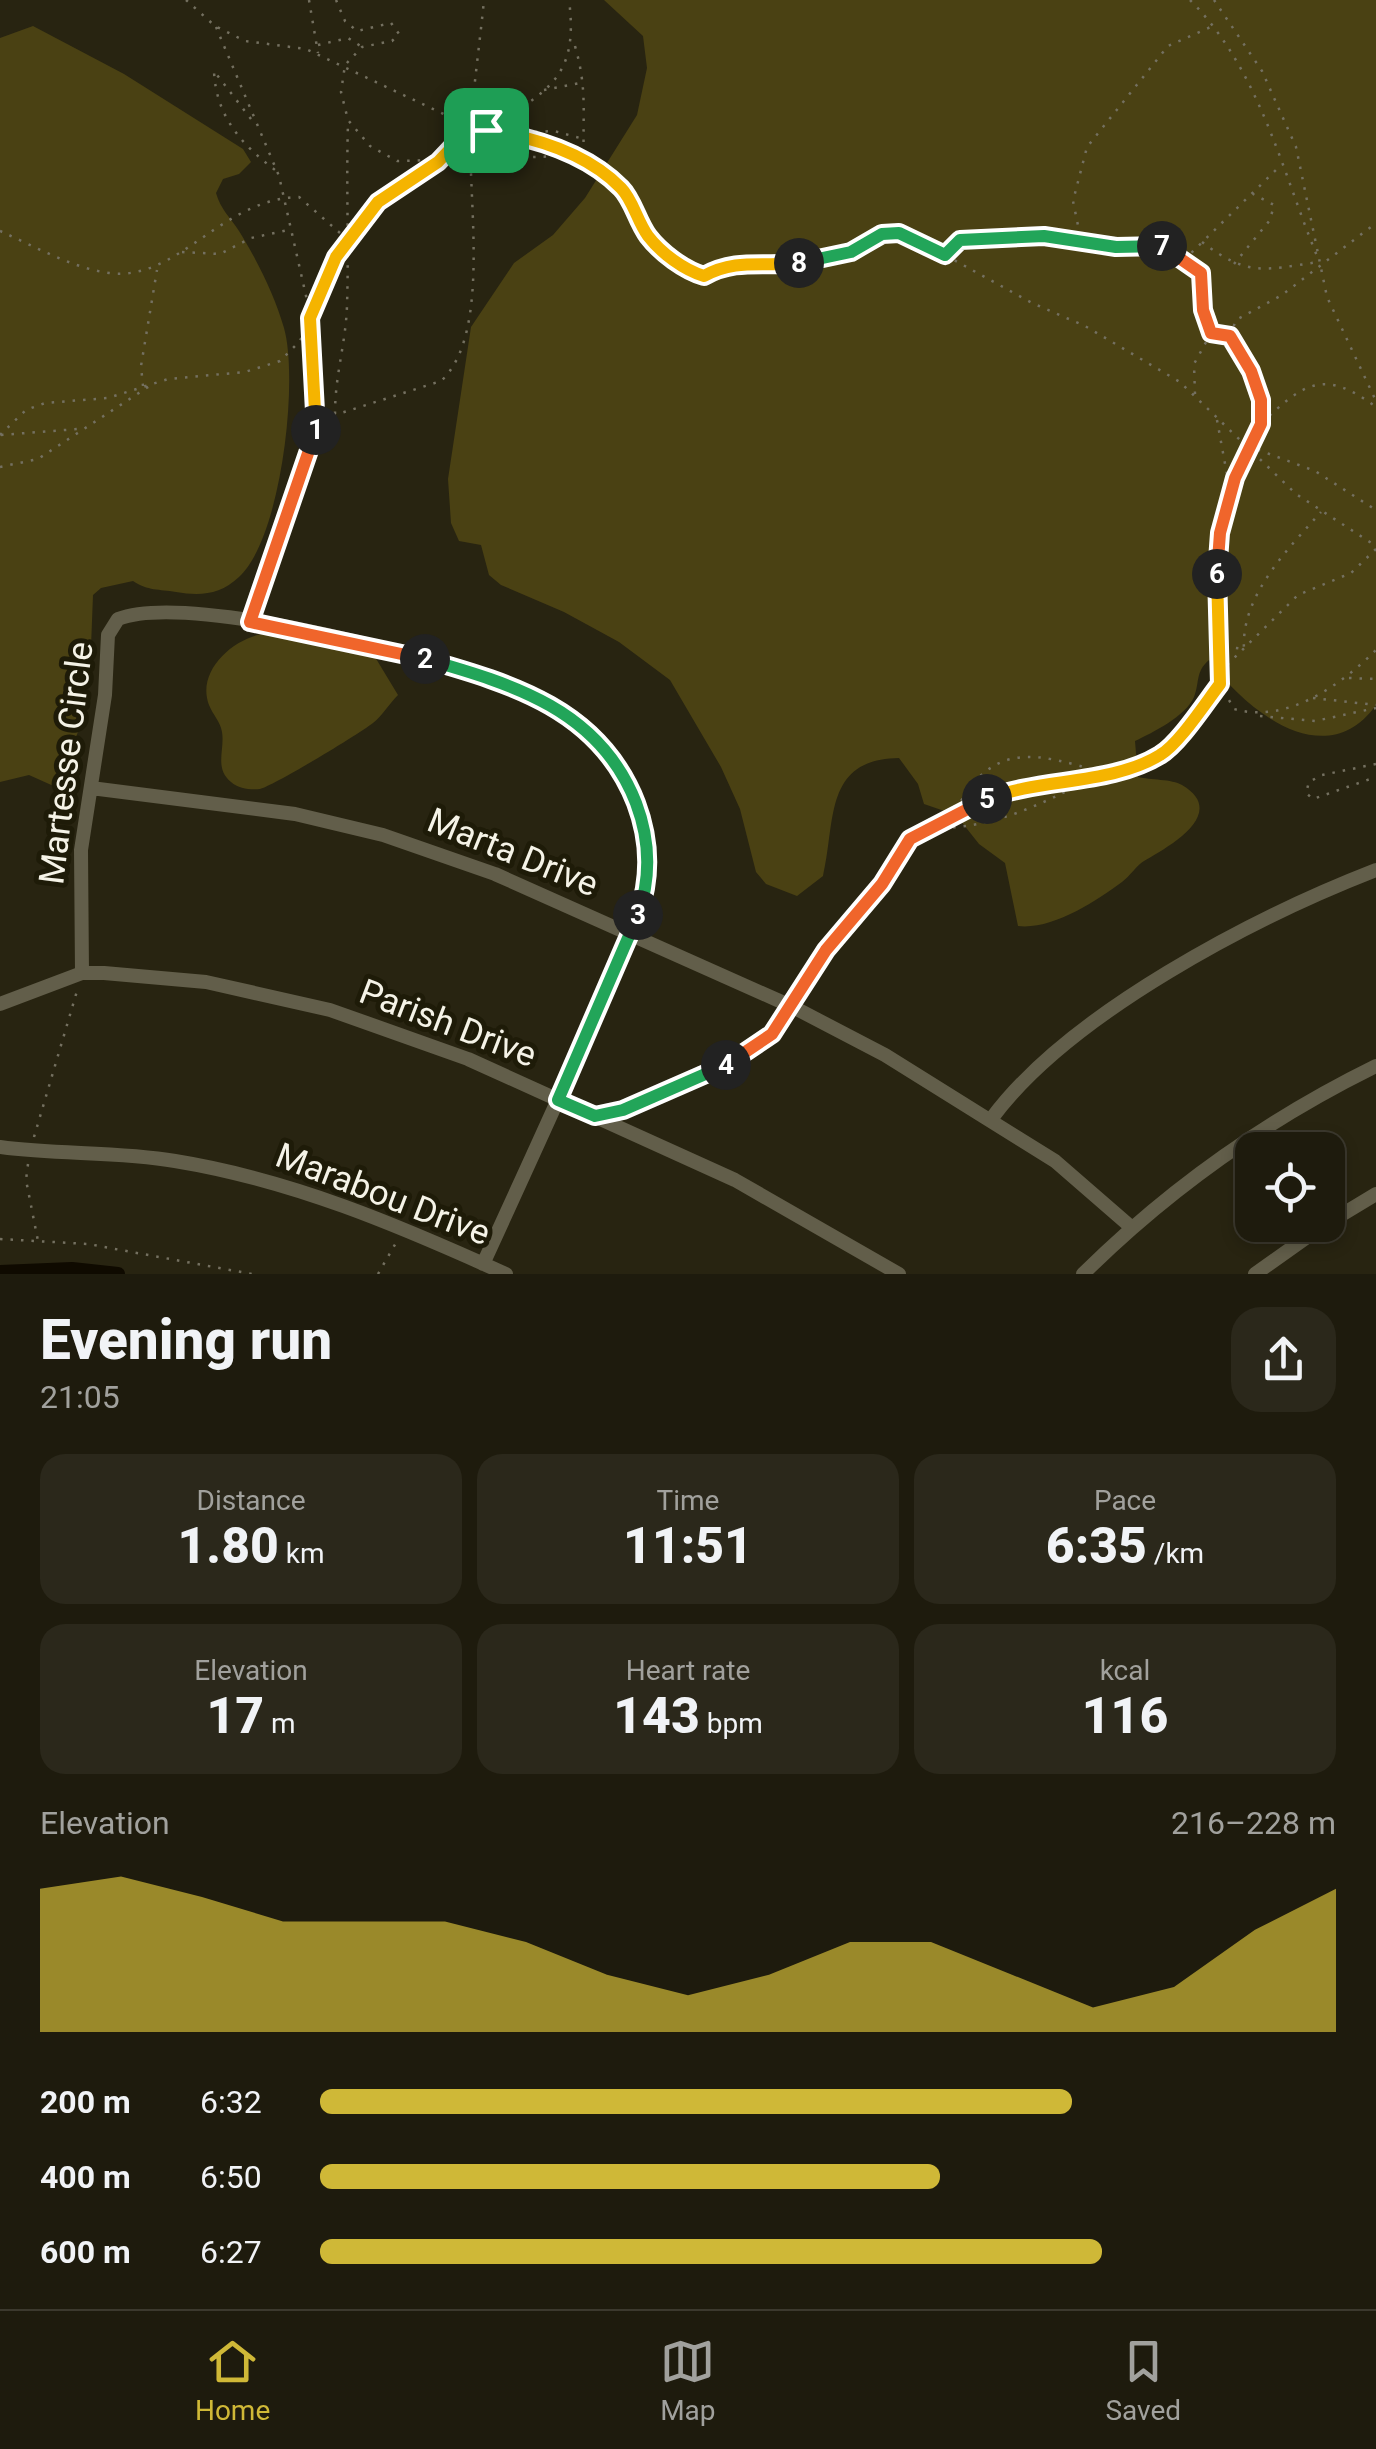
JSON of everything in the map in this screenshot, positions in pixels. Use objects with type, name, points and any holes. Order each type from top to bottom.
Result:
[{"type":"street","name":"Martesse Circle","points":[[82,973],[80,871],[105,696],[108,635],[118,619],[153,612],[250,622],[382,648],[472,672],[540,698],[576,719],[616,762],[644,828],[646,886],[630,934],[483,1264]]},
{"type":"street","name":"Marta Drive","points":[[90,788],[247,805],[383,835],[495,874],[793,1007],[992,1118],[1094,1191],[1131,1227]]},
{"type":"street","points":[[992,1118],[1031,1074],[1149,986],[1261,920],[1376,870]]},
{"type":"street","name":"Parish Drive","points":[[0,1004],[82,973],[206,982],[302,1002],[425,1041],[595,1116],[750,1188],[898,1274]]},
{"type":"street","points":[[1083,1274],[1131,1227],[1253,1134],[1376,1066]]},
{"type":"street","name":"Marabou Drive","points":[[0,1147],[128,1154],[232,1171],[332,1200],[506,1274]]},
{"type":"street","points":[[1345,1213],[1376,1194]]},
{"type":"street","points":[[1254,1274],[1300,1242]]},
{"type":"path","points":[[186,0],[215,26],[245,42],[318,54],[423,108],[471,127],[508,133],[554,131],[583,138]]},
{"type":"path","points":[[309,0],[318,54]]},
{"type":"path","points":[[335,416],[335,370],[344,337],[348,240],[348,120],[340,92],[345,65],[362,48],[392,42],[399,34],[396,27],[380,24],[358,31],[336,0]]},
{"type":"path","points":[[316,432],[335,416],[441,381],[450,372],[471,318],[471,127],[484,0]]},
{"type":"path","points":[[569,0],[584,82],[584,162]]},
{"type":"path","points":[[1190,0],[1214,25],[1256,93],[1320,262]]},
{"type":"path","points":[[1214,0],[1262,71],[1296,147],[1327,297],[1376,401]]},
{"type":"path","points":[[1081,240],[1073,201],[1087,147],[1168,46],[1214,25]]},
{"type":"path","points":[[215,26],[276,170],[310,318],[316,432],[250,622]]},
{"type":"path","points":[[348,38],[351,26]]},
{"type":"path","points":[[316,45],[348,38],[362,48]]},
{"type":"path","points":[[486,130],[543,90],[565,66],[574,44]]},
{"type":"path","points":[[256,126],[214,71],[223,112],[241,144],[276,170]]},
{"type":"path","points":[[543,90],[584,82]]},
{"type":"path","points":[[348,120],[370,146],[397,161],[571,156]]},
{"type":"path","points":[[0,435],[26,410],[45,403],[108,398],[154,383],[245,372],[280,361],[300,341],[336,257],[378,202],[438,162],[471,127]]},
{"type":"path","points":[[508,133],[584,162],[622,189],[648,237],[686,270],[704,276],[734,263],[766,266],[829,258],[882,234],[899,233],[1032,303],[1085,326],[1180,382],[1296,494],[1376,547],[1351,573],[1298,595],[1224,668],[1220,684],[1161,755],[1095,777],[1014,788],[956,812],[910,839],[882,884],[843,926],[772,1034],[734,1062],[623,1110],[595,1116]]},
{"type":"path","points":[[1182,261],[1281,165]]},
{"type":"path","points":[[1232,266],[1270,220],[1274,205],[1251,194]]},
{"type":"path","points":[[0,231],[107,273],[135,274],[157,268],[224,219],[284,198],[299,197],[348,240]]},
{"type":"path","points":[[1230,336],[1236,320],[1282,295],[1320,262],[1376,223]]},
{"type":"path","points":[[180,252],[220,254],[251,238],[291,229]]},
{"type":"path","points":[[945,255],[960,240],[1044,236],[1116,247],[1158,243],[1201,273],[1203,310],[1211,333],[1194,364],[1196,398]]},
{"type":"path","points":[[1202,242],[1232,266],[1268,270],[1320,262]]},
{"type":"path","points":[[143,386],[141,366],[157,268]]},
{"type":"path","points":[[1211,333],[1230,336]]},
{"type":"path","points":[[1230,336],[1251,371],[1261,400],[1261,424]]},
{"type":"path","points":[[0,466],[38,459],[154,383]]},
{"type":"path","points":[[1376,407],[1344,384],[1318,384],[1284,402],[1261,424],[1247,446],[1230,496],[1220,533],[1215,592],[1220,684],[1234,710],[1315,721],[1376,706]]},
{"type":"path","points":[[1217,418],[1230,496]]},
{"type":"path","points":[[0,435],[79,429]]},
{"type":"path","points":[[1247,446],[1315,471],[1376,510]]},
{"type":"path","points":[[1244,650],[1243,628],[1262,586],[1322,511]]},
{"type":"path","points":[[1218,637],[1227,647],[1244,650]]},
{"type":"path","points":[[1258,716],[1311,698],[1348,678],[1376,650]]},
{"type":"path","points":[[1348,678],[1376,679]]},
{"type":"path","points":[[1311,698],[1376,706]]},
{"type":"path","points":[[956,812],[972,781],[1013,758],[1044,755],[1105,774]]},
{"type":"path","points":[[1376,764],[1322,775],[1310,782],[1306,793],[1313,799],[1376,777]]},
{"type":"path","points":[[928,828],[971,829],[1038,805],[1095,777]]},
{"type":"path","points":[[38,1241],[26,1180],[30,1150],[82,973]]},
{"type":"path","points":[[378,1274],[393,1244],[408,1230]]},
{"type":"path","points":[[0,1239],[88,1244],[252,1274]]},
{"type":"shaded area","points":[[604,0],[1376,0],[1376,705],[1356,725],[1334,735],[1311,735],[1265,715],[1209,660],[1184,711],[1135,741],[1138,777],[1182,785],[1195,796],[1200,807],[1197,819],[1178,839],[1141,863],[1111,890],[1073,913],[1045,924],[1018,926],[1005,863],[979,844],[956,815],[924,804],[918,784],[899,758],[874,761],[857,769],[845,782],[837,797],[823,876],[797,896],[766,884],[756,872],[740,809],[721,767],[670,680],[619,642],[564,612],[501,585],[489,575],[481,545],[459,541],[451,523],[448,479],[471,327],[514,263],[553,235],[585,198],[637,115],[647,68],[643,36]]},
{"type":"shaded area","points":[[33,26],[124,74],[243,149],[251,162],[239,174],[223,179],[216,193],[265,278],[284,328],[288,352],[283,458],[266,530],[254,558],[239,577],[217,591],[185,593],[144,587],[133,581],[101,588],[93,595],[91,647],[79,674],[80,726],[58,788],[29,775],[0,782],[0,38]]},
{"type":"shaded area","points":[[262,634],[361,650],[375,657],[398,695],[376,720],[351,738],[268,786],[249,789],[234,784],[223,771],[222,732],[206,692],[212,669],[220,659],[240,642]]},
{"type":"waterway","points":[[0,1272],[72,1269],[118,1274]]},
{"type":"route","points":[[471,127],[486,130],[526,137],[580,160],[622,189],[648,237],[686,270],[704,276],[734,263],[766,266],[829,258],[851,252],[882,234],[899,233],[914,238],[945,255],[960,240],[1003,237],[1044,236],[1116,247],[1158,243],[1201,273],[1203,310],[1211,333],[1230,336],[1251,371],[1261,400],[1261,424],[1247,446],[1220,533],[1215,592],[1220,684],[1161,755],[1095,777],[1014,788],[956,812],[910,839],[882,884],[826,950],[793,1007],[772,1034],[734,1062],[623,1110],[595,1116],[558,1100],[638,913],[648,871],[640,814],[616,762],[576,719],[522,690],[382,648],[250,622],[316,432],[310,318],[336,257],[378,202],[438,162],[471,127]]}]
